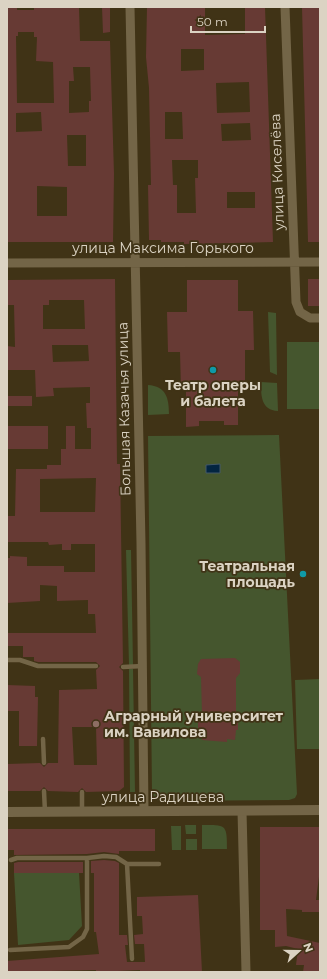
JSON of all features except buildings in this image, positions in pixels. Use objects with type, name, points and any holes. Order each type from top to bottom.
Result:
[{"type":"street","name":"Большая Казачья улица","points":[[130,7],[143,666],[144,811]]},
{"type":"street","name":"улица Киселёва","points":[[285,7],[296,302],[300,312],[310,318],[320,318]]},
{"type":"street","name":"улица Максима Горького","points":[[7,263],[320,262]]},
{"type":"street","name":"улица Радищева","points":[[7,812],[320,810]]},
{"type":"street","points":[[242,811],[246,972]]},
{"type":"lane","points":[[7,660],[20,660],[38,666],[96,666]]},
{"type":"lane","points":[[123,667],[143,666]]},
{"type":"lane","points":[[44,739],[44,764]]},
{"type":"lane","points":[[44,791],[45,812]]},
{"type":"lane","points":[[82,792],[82,811]]},
{"type":"lane","points":[[11,860],[17,858],[87,858],[104,856],[116,857],[127,864],[159,864]]},
{"type":"lane","points":[[10,950],[69,947],[83,937],[87,929],[87,858]]},
{"type":"lane","points":[[127,864],[132,959]]},
{"type":"green space","points":[[268,312],[276,313],[277,375],[270,372]]},
{"type":"green space","points":[[287,342],[320,342],[320,409],[287,409]]},
{"type":"green space","points":[[261,382],[277,383],[278,411],[272,410],[265,405],[261,392]]},
{"type":"green space","points":[[148,385],[163,390],[167,398],[169,414],[148,415]]},
{"type":"green space","points":[[279,435],[297,794],[295,798],[289,800],[159,801],[154,798],[152,792],[148,436]]},
{"type":"green space","points":[[126,550],[131,550],[133,665],[129,665]]},
{"type":"green space","points":[[129,669],[133,669],[135,792],[130,792]]},
{"type":"green space","points":[[320,679],[320,749],[297,749],[295,680]]},
{"type":"green space","points":[[185,825],[196,825],[196,834],[186,834]]},
{"type":"green space","points":[[202,825],[216,825],[224,828],[227,849],[202,849]]},
{"type":"green space","points":[[171,826],[181,826],[181,850],[172,850]]},
{"type":"green space","points":[[186,839],[197,839],[197,850],[186,850]]},
{"type":"green space","points":[[14,873],[79,873],[82,926],[69,940],[18,945]]},
{"type":"water","points":[[220,464],[220,473],[206,473],[206,465]]},
{"type":"place","name":"Театр оперы и балета","points":[[213,370]]},
{"type":"place","name":"Театральная площадь","points":[[303,574]]},
{"type":"place","name":"Аграрный университет им. Вавилова","points":[[96,724]]}]
